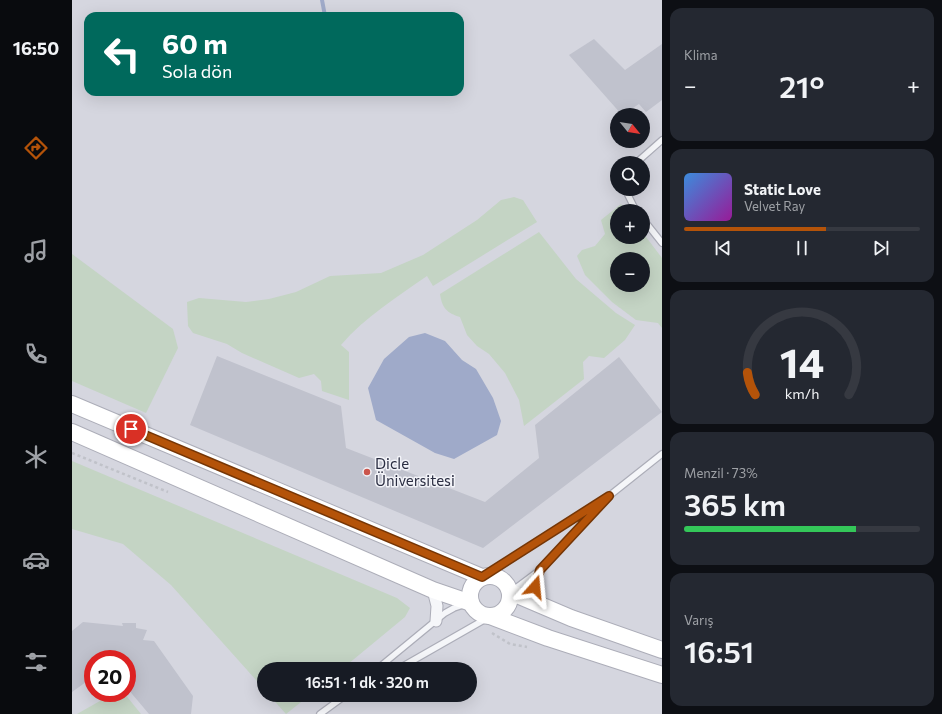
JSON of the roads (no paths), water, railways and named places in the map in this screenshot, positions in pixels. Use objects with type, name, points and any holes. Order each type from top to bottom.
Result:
[{"type":"street","points":[[72,404],[482,577]]},
{"type":"street","points":[[72,432],[433,590],[471,603],[479,612],[548,638],[662,675]]},
{"type":"street","points":[[471,603],[472,588],[478,580],[482,577],[488,576],[500,578],[505,582],[510,592],[509,604],[506,609],[496,615],[490,616]]},
{"type":"street","points":[[433,590],[437,606],[436,621]]},
{"type":"street","points":[[510,592],[571,618],[662,650]]},
{"type":"lane","points":[[644,156],[662,140]]},
{"type":"lane","points":[[650,228],[662,243]]},
{"type":"lane","points":[[482,577],[609,496],[662,454]]},
{"type":"lane","points":[[510,592],[540,570],[609,496]]},
{"type":"lane","points":[[537,603],[535,587],[540,570]]},
{"type":"lane","points":[[386,662],[454,608],[471,603]]},
{"type":"lane","points":[[410,662],[490,616]]},
{"type":"lane","points":[[320,714],[338,702]]},
{"type":"water","points":[[425,333],[445,341],[462,360],[476,369],[493,398],[501,421],[497,435],[454,459],[435,453],[376,420],[368,388],[384,359],[409,337]]},
{"type":"waterway","points":[[322,0],[324,12]]},
{"type":"place","name":"Dicle Üniversitesi","points":[[367,472]]}]
